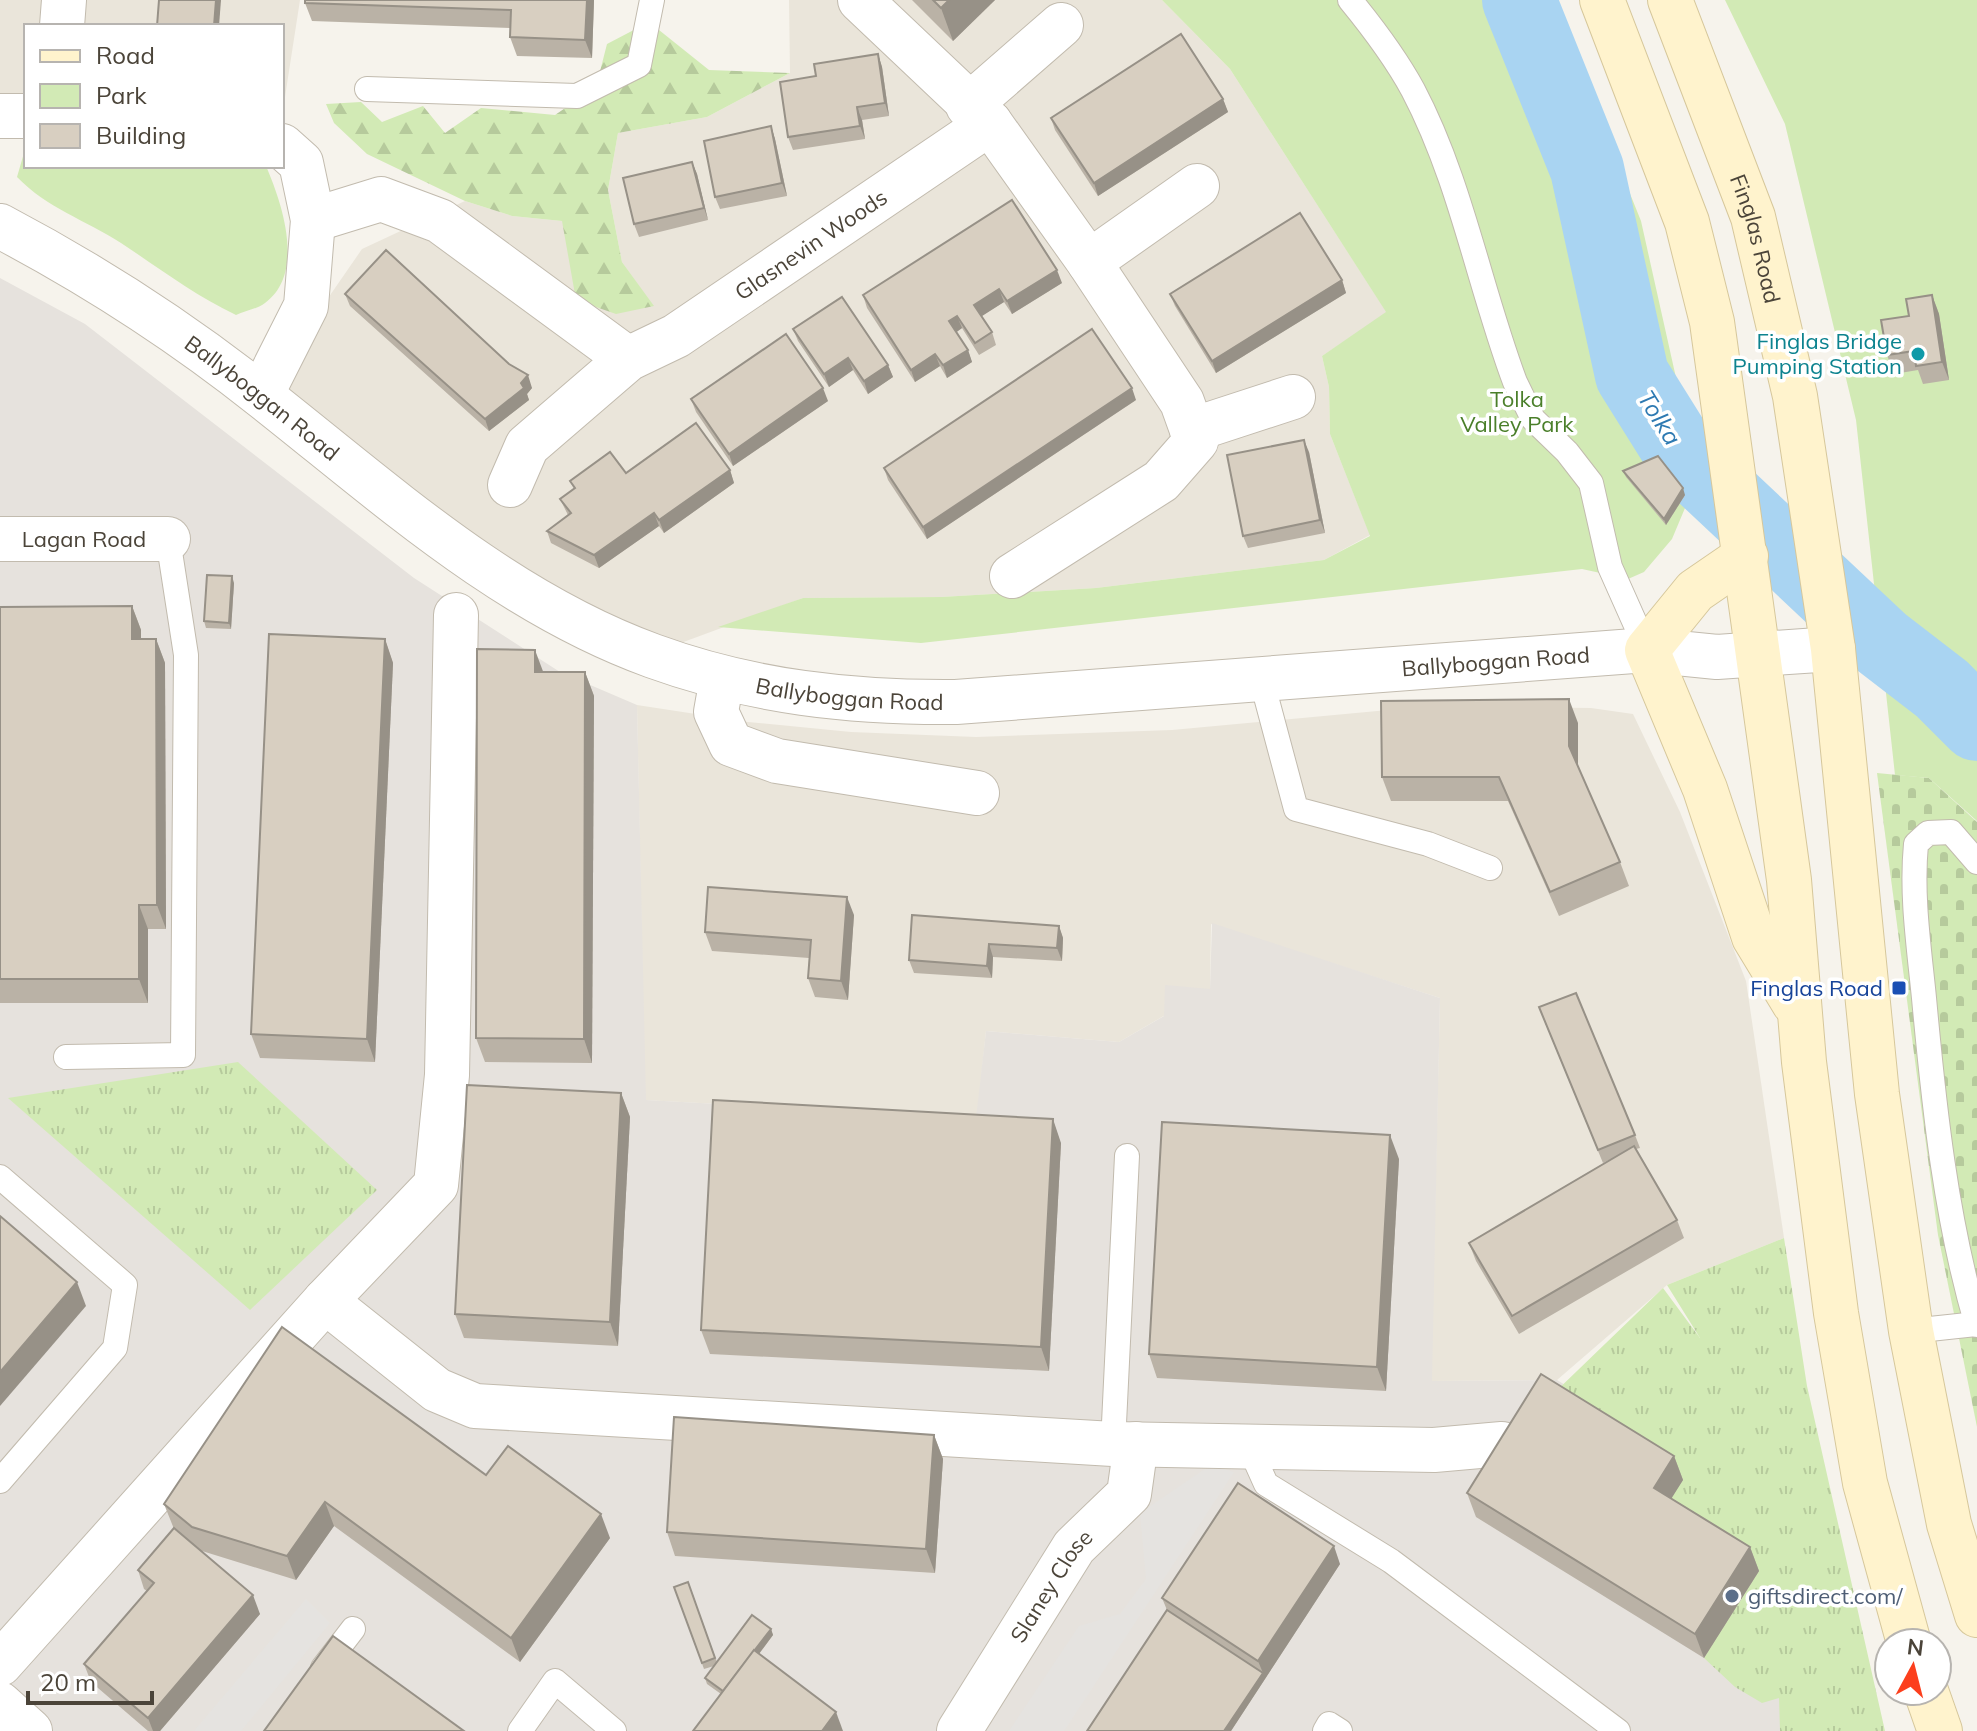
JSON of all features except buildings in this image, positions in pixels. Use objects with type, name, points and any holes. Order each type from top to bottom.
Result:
[{"type":"main road","points":[[1602,0],[1687,222],[1712,322],[1733,454],[1789,880],[1801,1015],[1836,1313],[1865,1483],[1905,1627]]},
{"type":"main road","name":"Finglas Road","points":[[1670,0],[1753,217],[1795,396],[1833,649]]},
{"type":"main road","points":[[1746,556],[1695,591],[1647,650],[1705,789],[1754,937],[1801,1015]]},
{"type":"main road","points":[[1833,649],[1877,1094],[1911,1331],[1949,1524],[1977,1615]]},
{"type":"main road","points":[[1932,1707],[1940,1731]]},
{"type":"street","points":[[62,24],[64,0]]},
{"type":"street","points":[[860,0],[979,114],[1089,262],[1182,402],[1196,441],[1161,481],[1012,576]]},
{"type":"street","name":"Glasnevin Woods","points":[[510,485],[527,446],[628,359],[676,336],[979,114],[1061,25]]},
{"type":"street","points":[[0,116],[24,116]]},
{"type":"street","points":[[261,395],[306,306],[313,220],[301,163],[284,148]]},
{"type":"street","points":[[1089,262],[1197,186]]},
{"type":"street","points":[[313,220],[381,199],[440,221],[628,359]]},
{"type":"street","name":"Ballyboggan Road","points":[[0,226],[86,271],[170,327],[261,395],[379,491],[477,563],[554,611],[650,655],[722,678],[786,693],[918,703],[1647,650],[1717,657],[1833,649]]},
{"type":"street","points":[[1192,430],[1293,397]]},
{"type":"street","name":"Lagan Road","points":[[0,539],[168,539]]},
{"type":"street","points":[[0,1664],[325,1301],[436,1185],[447,1075],[456,615]]},
{"type":"street","points":[[722,678],[716,712],[731,744],[777,761],[977,793]]},
{"type":"street","points":[[325,1301],[437,1390],[475,1406],[1125,1444],[1434,1450],[1502,1444]]},
{"type":"street","name":"Slaney Close","points":[[959,1731],[1074,1547],[1129,1494],[1125,1444]]},
{"type":"street","points":[[0,1704],[30,1731]]},
{"type":"lane","points":[[367,89],[577,96],[639,65],[652,0]]},
{"type":"lane","points":[[1350,0],[1381,38],[1412,89],[1435,138],[1515,382],[1533,419],[1567,452],[1591,483],[1610,567],[1647,650]]},
{"type":"lane","points":[[66,1057],[183,1055],[186,655],[168,539]]},
{"type":"lane","points":[[1261,678],[1296,809],[1428,844],[1490,868]]},
{"type":"lane","points":[[1911,1331],[1977,1324],[1961,1270],[1931,1078],[1916,920],[1916,844],[1928,833],[1951,832],[1977,862]]},
{"type":"lane","points":[[1125,1444],[1127,1156]]},
{"type":"lane","points":[[0,1177],[125,1285],[115,1348],[0,1481]]},
{"type":"lane","points":[[1249,1446],[1266,1484],[1391,1561],[1618,1731]]},
{"type":"lane","points":[[309,1686],[353,1629]]},
{"type":"lane","points":[[520,1731],[555,1681],[614,1731]]},
{"type":"lane","points":[[1325,1731],[1329,1724],[1340,1731]]},
{"type":"shaded area","points":[[0,0],[300,0],[285,97],[284,24],[24,24],[24,116],[0,116]]},
{"type":"shaded area","points":[[789,0],[1162,0],[1230,69],[1387,313],[1322,356],[1329,387],[1330,434],[1370,535],[1324,560],[1096,588],[941,597],[803,598],[651,654],[261,395],[362,249],[465,201],[512,216],[562,221],[653,306],[622,262],[608,190],[618,133],[707,117],[790,73]]},
{"type":"shaded area","points":[[0,278],[85,324],[414,578],[560,672],[637,705],[646,1100],[976,1118],[986,1031],[1119,1042],[1164,1016],[1165,985],[1210,989],[1212,923],[1440,998],[1432,1381],[1557,1380],[1718,1478],[1789,1581],[1781,1731],[0,1731]]},
{"type":"shaded area","points":[[637,705],[748,722],[851,732],[976,737],[1172,730],[1431,706],[1591,708],[1633,714],[1680,812],[1746,981],[1784,1238],[1667,1285],[1557,1380],[1431,1381],[1440,998],[1211,924],[1210,989],[1119,1042],[986,1031],[977,1118],[645,1100]]},
{"type":"shaded area","points":[[1211,1465],[1234,1472],[1064,1731],[1009,1731],[1079,1626],[1120,1614],[1146,1579],[1140,1513]]},
{"type":"shaded area","points":[[306,1599],[330,1623],[241,1731],[194,1731]]},
{"type":"green space","name":"Tolka Valley Park","points":[[1162,0],[1552,0],[1641,221],[1685,418],[1693,489],[1672,539],[1644,572],[1628,579],[1582,569],[921,643],[718,627],[803,598],[941,597],[1096,588],[1324,560],[1370,536],[1330,434],[1329,387],[1322,356],[1386,312],[1230,69]]},
{"type":"green space","points":[[1725,0],[1977,0],[1977,821],[1929,778],[1895,775],[1856,420],[1785,124]]},
{"type":"green space","points":[[649,22],[709,70],[790,73],[707,117],[618,133],[608,190],[622,262],[654,306],[616,314],[576,300],[562,221],[512,216],[465,201],[367,154],[334,123],[326,104],[361,102],[382,122],[423,106],[445,133],[481,108],[555,115],[596,87],[607,44]]},
{"type":"green space","points":[[24,153],[24,168],[267,168],[284,218],[288,256],[285,274],[277,290],[265,303],[236,315],[54,205],[17,177]]},
{"type":"green space","points":[[1877,773],[1929,778],[1977,822],[1977,1427],[1938,1235]]},
{"type":"green space","points":[[238,1062],[377,1190],[250,1310],[8,1098]]},
{"type":"green space","points":[[1784,1238],[1807,1386],[1873,1678],[1873,1707],[1880,1707],[1885,1731],[1780,1731],[1779,1698],[1762,1703],[1735,1687],[1704,1658],[1755,1569],[1549,1398],[1663,1288],[1700,1338],[1667,1285]]},
{"type":"waterway","name":"Tolka","points":[[1519,0],[1587,169],[1632,375],[1682,455],[1881,642],[1942,689],[1977,724]]},
{"type":"place","name":"Finglas Bridge Pumping Station","points":[[1918,354]]},
{"type":"place","name":"Finglas Road","points":[[1899,988]]},
{"type":"place","name":"giftsdirect.com/","points":[[1732,1596]]}]
